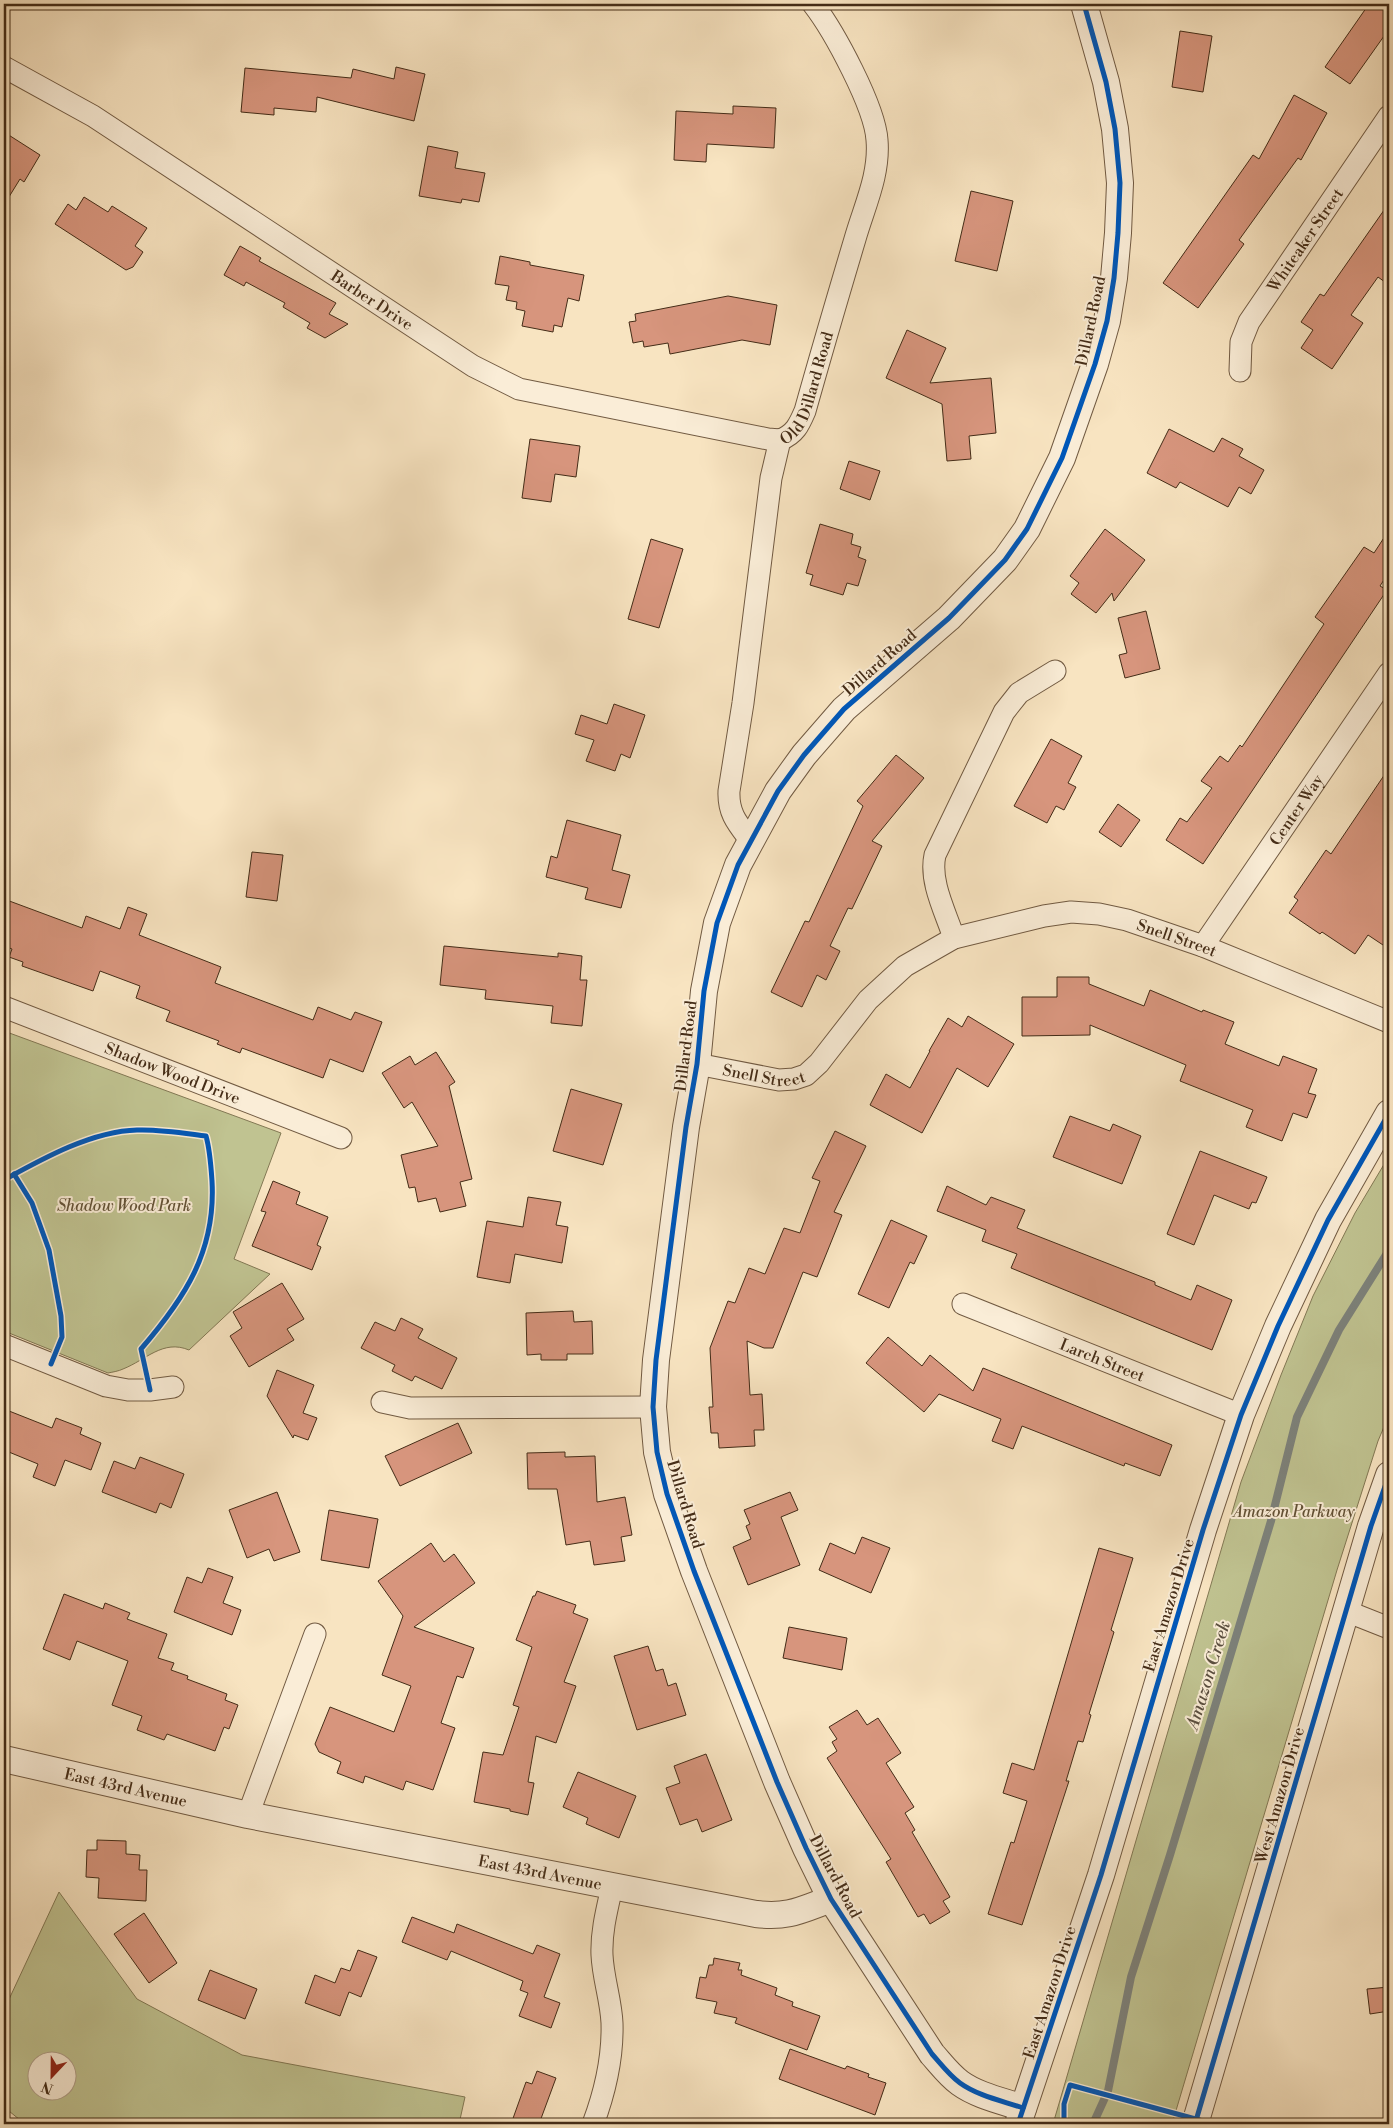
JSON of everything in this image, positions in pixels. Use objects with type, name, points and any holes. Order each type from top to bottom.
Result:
[{"type":"street","name":"Old Dillard Road","points":[[750,840],[732,815],[728,791],[743,703],[771,478],[780,440],[790,436],[797,429],[804,411],[870,194],[876,168],[877,139],[868,104],[841,51],[813,4]]},
{"type":"street","name":"Dillard Road","points":[[1021,2116],[960,2083],[946,2071],[932,2054],[831,1899],[777,1782],[691,1562],[667,1494],[657,1452],[653,1407],[656,1360],[686,1127],[697,1064],[704,991],[717,923],[727,892],[750,840],[778,791],[804,755],[844,709],[949,618],[1005,560],[1027,529],[1062,458],[1082,405],[1107,321],[1118,233],[1120,183],[1115,129],[1106,82],[1084,4]]},
{"type":"street","name":"Barber Drive","points":[[4,67],[93,116],[473,366],[519,389],[780,440]]},
{"type":"street","name":"Whiteaker Street","points":[[1240,371],[1241,342],[1249,322],[1389,116]]},
{"type":"street","points":[[954,938],[934,877],[932,865],[935,855],[1004,712],[1019,693],[1054,672]]},
{"type":"street","name":"Center Way","points":[[1203,946],[1389,673]]},
{"type":"street","name":"Snell Street","points":[[697,1064],[780,1080],[794,1079],[806,1075],[819,1063],[868,1000],[905,966],[954,938],[1044,916],[1070,912],[1099,914],[1127,920],[1203,946],[1389,1022]]},
{"type":"street","name":"Shadow Wood Drive","points":[[4,1007],[341,1138]]},
{"type":"street","name":"East Amazon Drive","points":[[1021,2116],[1101,1875],[1203,1530],[1241,1416],[1278,1326],[1328,1220],[1389,1112]]},
{"type":"street","name":"Larch Street","points":[[963,1304],[1241,1416]]},
{"type":"street","points":[[4,1345],[106,1386],[128,1390],[173,1387]]},
{"type":"street","points":[[382,1402],[410,1408],[653,1407]]},
{"type":"street","name":"West Amazon Drive","points":[[1195,2124],[1371,1526],[1389,1475]]},
{"type":"street","points":[[1346,1612],[1389,1628]]},
{"type":"street","points":[[248,1815],[315,1634]]},
{"type":"street","name":"East 43rd Avenue","points":[[4,1759],[248,1815],[756,1914],[775,1916],[792,1914],[831,1899]]},
{"type":"street","points":[[593,2124],[607,2082],[612,2043],[612,2023],[602,1954],[604,1922],[612,1887]]},
{"type":"green space","name":"Shadow Wood Park","points":[[4,1031],[281,1133],[234,1259],[270,1274],[189,1350],[180,1347],[163,1349],[121,1370],[108,1373],[4,1331]]},
{"type":"green space","name":"Amazon Parkway","points":[[1389,1156],[1389,1415],[1378,1441],[1337,1570],[1172,2124],[1053,2124],[1241,1482],[1313,1296],[1355,1213]]},
{"type":"green space","points":[[59,1892],[137,1999],[242,2055],[465,2097],[459,2124],[25,2124],[4,2107],[4,2010]]},
{"type":"building","points":[[1369,4],[1389,4],[1389,29],[1350,84],[1325,67]]},
{"type":"building","points":[[1180,31],[1212,36],[1203,92],[1172,87]]},
{"type":"building","points":[[396,67],[425,74],[414,121],[317,97],[316,112],[274,108],[274,115],[241,112],[245,68],[351,78],[353,69],[394,79]]},
{"type":"building","points":[[1294,95],[1327,113],[1301,160],[1298,158],[1239,240],[1244,244],[1198,308],[1163,283],[1253,155],[1259,159]]},
{"type":"building","points":[[733,106],[776,108],[774,148],[707,144],[706,162],[674,160],[676,111],[733,114]]},
{"type":"building","points":[[4,132],[40,155],[24,182],[20,179],[4,205]]},
{"type":"building","points":[[428,146],[458,152],[455,168],[485,173],[479,202],[462,199],[461,203],[419,196]]},
{"type":"building","points":[[971,191],[1013,201],[997,271],[955,261]]},
{"type":"building","points":[[84,197],[108,212],[112,206],[147,228],[135,246],[143,252],[133,267],[126,270],[55,224],[68,204],[76,210]]},
{"type":"building","points":[[1389,203],[1389,285],[1378,277],[1351,315],[1363,323],[1332,369],[1301,348],[1313,330],[1301,322],[1320,294],[1324,296]]},
{"type":"building","points":[[240,246],[261,258],[259,261],[336,303],[329,314],[348,324],[325,338],[307,328],[310,323],[283,307],[285,303],[246,282],[244,286],[224,275]]},
{"type":"building","points":[[500,256],[530,262],[530,265],[584,275],[579,301],[568,298],[562,327],[554,325],[553,332],[522,326],[525,311],[516,309],[517,302],[506,300],[509,286],[495,284]]},
{"type":"building","points":[[728,296],[777,305],[770,345],[742,340],[670,354],[668,343],[644,347],[643,341],[633,343],[629,322],[636,321],[635,314]]},
{"type":"building","points":[[907,330],[946,348],[930,383],[991,378],[996,433],[969,436],[971,459],[947,461],[942,404],[886,378]]},
{"type":"building","points":[[1169,429],[1214,452],[1222,438],[1243,449],[1239,456],[1264,470],[1251,494],[1239,487],[1228,507],[1180,482],[1176,488],[1147,473]]},
{"type":"building","points":[[530,439],[580,446],[576,477],[555,474],[551,502],[522,498]]},
{"type":"building","points":[[849,461],[880,471],[870,500],[840,489]]},
{"type":"building","points":[[820,524],[853,534],[851,544],[861,547],[858,557],[866,560],[858,586],[847,583],[843,595],[810,585],[813,575],[806,573]]},
{"type":"building","points":[[1105,529],[1145,560],[1114,601],[1112,593],[1096,613],[1071,594],[1079,583],[1070,576]]},
{"type":"building","points":[[1389,530],[1389,572],[1380,586],[1387,590],[1203,864],[1166,840],[1180,818],[1187,822],[1212,788],[1201,781],[1220,756],[1228,762],[1240,745],[1242,747],[1324,624],[1315,617],[1364,547],[1374,553]]},
{"type":"building","points":[[651,539],[683,549],[659,628],[628,619]]},
{"type":"building","points":[[1146,611],[1160,669],[1125,678],[1119,655],[1127,653],[1118,618]]},
{"type":"building","points":[[614,704],[645,715],[630,758],[621,754],[615,771],[586,761],[594,740],[575,734],[581,715],[607,724]]},
{"type":"building","points":[[1051,739],[1082,756],[1068,783],[1076,787],[1064,810],[1056,806],[1047,823],[1014,806]]},
{"type":"building","points":[[896,755],[924,778],[872,841],[882,846],[852,909],[848,908],[830,946],[840,951],[826,980],[817,975],[802,1007],[771,992],[805,921],[809,922],[863,806],[857,801]]},
{"type":"building","points":[[1389,768],[1389,949],[1368,935],[1355,954],[1289,913],[1298,900],[1294,897],[1326,850],[1331,854]]},
{"type":"building","points":[[1118,804],[1140,820],[1121,847],[1099,832]]},
{"type":"building","points":[[567,820],[621,835],[612,870],[630,875],[621,908],[585,899],[588,888],[546,877],[551,856],[557,858]]},
{"type":"building","points":[[252,852],[283,855],[277,901],[246,897]]},
{"type":"building","points":[[4,899],[82,928],[86,916],[120,929],[128,907],[147,914],[139,935],[221,967],[215,983],[313,1020],[318,1007],[351,1020],[355,1012],[382,1022],[363,1072],[330,1059],[323,1078],[242,1048],[240,1053],[217,1044],[219,1041],[166,1021],[170,1011],[136,998],[140,986],[100,971],[93,991],[22,966],[23,962],[9,957],[12,949],[4,946]]},
{"type":"building","points":[[444,946],[558,957],[558,953],[582,956],[580,980],[587,980],[582,1026],[551,1023],[553,1006],[485,999],[486,990],[440,985]]},
{"type":"building","points":[[1057,977],[1089,977],[1089,984],[1144,1006],[1150,990],[1202,1012],[1203,1010],[1234,1022],[1225,1044],[1279,1066],[1283,1056],[1317,1069],[1308,1093],[1316,1095],[1307,1118],[1293,1113],[1282,1141],[1246,1127],[1253,1110],[1180,1081],[1186,1065],[1090,1025],[1090,1035],[1022,1036],[1022,997],[1057,997]]},
{"type":"building","points":[[968,1016],[1014,1044],[988,1087],[957,1068],[922,1133],[870,1105],[886,1074],[910,1088],[948,1018],[962,1027]]},
{"type":"building","points":[[436,1052],[455,1082],[449,1086],[472,1179],[460,1182],[466,1206],[440,1212],[436,1198],[418,1202],[415,1187],[409,1188],[401,1155],[438,1146],[412,1102],[404,1108],[382,1073],[410,1056],[415,1065]]},
{"type":"building","points":[[571,1089],[622,1104],[603,1165],[553,1151]]},
{"type":"building","points":[[1070,1116],[1110,1131],[1113,1124],[1141,1136],[1122,1184],[1053,1157]]},
{"type":"building","points":[[835,1131],[866,1146],[834,1212],[842,1215],[817,1277],[803,1272],[773,1348],[764,1348],[747,1341],[750,1395],[762,1394],[764,1430],[754,1430],[755,1446],[719,1448],[718,1433],[711,1433],[709,1407],[713,1407],[710,1348],[728,1301],[735,1303],[749,1268],[765,1274],[784,1228],[800,1233],[820,1181],[812,1178]]},
{"type":"building","points":[[1200,1151],[1267,1177],[1256,1203],[1252,1202],[1249,1209],[1214,1195],[1194,1245],[1167,1234]]},
{"type":"building","points":[[273,1181],[300,1192],[296,1204],[328,1217],[317,1245],[321,1247],[312,1270],[252,1246],[266,1212],[261,1211]]},
{"type":"building","points":[[947,1186],[986,1205],[991,1197],[1025,1210],[1017,1228],[1155,1282],[1155,1285],[1191,1300],[1197,1285],[1232,1300],[1212,1350],[1011,1268],[1017,1254],[982,1241],[986,1230],[937,1211]]},
{"type":"building","points":[[528,1197],[561,1202],[556,1225],[568,1227],[562,1263],[515,1254],[510,1283],[477,1277],[487,1221],[523,1227]]},
{"type":"building","points":[[891,1220],[927,1236],[914,1264],[910,1262],[889,1308],[858,1294]]},
{"type":"building","points":[[282,1283],[304,1319],[287,1329],[294,1340],[249,1367],[230,1336],[242,1328],[233,1312]]},
{"type":"building","points":[[573,1311],[574,1322],[592,1321],[593,1354],[567,1354],[567,1360],[541,1360],[541,1354],[527,1355],[526,1313]]},
{"type":"building","points":[[401,1318],[423,1329],[418,1338],[457,1358],[442,1389],[415,1376],[412,1381],[392,1371],[395,1365],[361,1348],[375,1322],[395,1331]]},
{"type":"building","points":[[888,1337],[922,1366],[930,1355],[973,1391],[983,1368],[1172,1445],[1160,1476],[1125,1463],[1124,1466],[1022,1426],[1013,1449],[992,1441],[1001,1419],[939,1394],[924,1412],[866,1363]]},
{"type":"building","points":[[277,1370],[314,1385],[303,1413],[317,1418],[308,1440],[294,1435],[293,1438],[267,1396]]},
{"type":"building","points":[[4,1409],[52,1428],[56,1418],[82,1428],[80,1434],[101,1443],[91,1470],[65,1460],[55,1486],[33,1477],[38,1464],[4,1450]]},
{"type":"building","points":[[458,1423],[472,1453],[400,1486],[385,1456]]},
{"type":"building","points":[[565,1452],[565,1457],[595,1456],[597,1502],[625,1497],[632,1535],[621,1537],[625,1561],[594,1565],[590,1541],[566,1545],[557,1489],[528,1489],[527,1453]]},
{"type":"building","points":[[140,1457],[184,1474],[171,1508],[160,1503],[156,1513],[102,1492],[114,1461],[135,1469]]},
{"type":"building","points":[[277,1492],[300,1552],[274,1561],[269,1549],[247,1558],[229,1510]]},
{"type":"building","points":[[790,1492],[798,1510],[781,1517],[800,1565],[748,1585],[733,1547],[751,1539],[746,1526],[750,1524],[744,1510]]},
{"type":"building","points":[[329,1510],[378,1519],[369,1568],[321,1560]]},
{"type":"building","points":[[862,1537],[890,1548],[871,1593],[819,1570],[830,1543],[855,1554]]},
{"type":"building","points":[[431,1543],[444,1562],[454,1554],[475,1583],[414,1627],[474,1648],[463,1678],[457,1676],[441,1723],[455,1728],[433,1790],[406,1781],[403,1790],[365,1776],[363,1783],[337,1773],[341,1762],[319,1752],[315,1744],[330,1707],[394,1732],[411,1686],[382,1675],[403,1616],[378,1581]]},
{"type":"building","points":[[1099,1548],[1133,1558],[1111,1630],[1114,1632],[1089,1714],[1091,1715],[1083,1742],[1078,1741],[1066,1781],[1069,1781],[1022,1925],[988,1914],[1011,1842],[1014,1843],[1027,1801],[1003,1793],[1012,1763],[1034,1770]]},
{"type":"building","points":[[208,1568],[233,1577],[223,1603],[241,1610],[232,1635],[174,1612],[187,1577],[202,1583]]},
{"type":"building","points":[[537,1591],[576,1605],[573,1613],[588,1619],[564,1682],[576,1686],[556,1743],[536,1736],[528,1782],[534,1783],[528,1815],[510,1811],[510,1809],[474,1802],[483,1752],[503,1755],[519,1707],[513,1705],[532,1647],[516,1640],[533,1596],[535,1596]]},
{"type":"building","points":[[64,1594],[103,1609],[105,1603],[130,1613],[127,1619],[167,1634],[158,1658],[174,1663],[171,1670],[188,1676],[187,1679],[227,1694],[225,1700],[238,1705],[229,1729],[224,1727],[215,1751],[167,1734],[164,1740],[137,1730],[142,1716],[112,1705],[128,1661],[77,1641],[70,1660],[43,1649]]},
{"type":"building","points":[[789,1627],[847,1638],[842,1670],[783,1658]]},
{"type":"building","points":[[648,1646],[656,1671],[663,1669],[668,1686],[676,1683],[686,1715],[637,1730],[614,1656]]},
{"type":"building","points":[[857,1710],[867,1725],[878,1718],[901,1753],[886,1763],[914,1807],[905,1813],[915,1830],[912,1832],[950,1897],[943,1901],[950,1912],[930,1924],[924,1914],[918,1917],[886,1862],[891,1859],[827,1758],[837,1751],[832,1742],[837,1739],[829,1727]]},
{"type":"building","points":[[706,1754],[732,1820],[702,1832],[697,1819],[680,1825],[666,1788],[680,1783],[674,1766]]},
{"type":"building","points":[[578,1772],[636,1796],[619,1838],[586,1824],[588,1818],[563,1807]]},
{"type":"building","points":[[97,1840],[126,1841],[126,1854],[140,1855],[139,1870],[147,1870],[146,1901],[98,1898],[99,1878],[86,1877],[87,1850],[97,1850]]},
{"type":"building","points":[[144,1913],[177,1963],[149,1983],[114,1934]]},
{"type":"building","points":[[412,1917],[454,1933],[457,1924],[533,1954],[537,1945],[560,1954],[544,1997],[560,2003],[551,2028],[519,2016],[528,1993],[520,1990],[523,1981],[451,1951],[447,1960],[402,1942]]},
{"type":"building","points":[[358,1950],[377,1957],[361,1997],[349,1992],[340,2016],[305,2003],[315,1975],[335,1983],[341,1968],[350,1971]]},
{"type":"building","points":[[714,1958],[740,1963],[738,1970],[742,1970],[741,1975],[777,1988],[775,1995],[793,2002],[792,2006],[820,2016],[807,2050],[735,2023],[737,2018],[714,2013],[717,2002],[696,1998],[700,1977],[706,1978],[709,1965],[713,1965]]},
{"type":"building","points":[[210,1970],[257,1989],[245,2019],[198,2000]]},
{"type":"building","points":[[1389,1987],[1389,2011],[1370,2014],[1367,1989]]},
{"type":"building","points":[[790,2049],[845,2069],[847,2066],[869,2074],[868,2077],[886,2083],[875,2115],[779,2079]]},
{"type":"building","points":[[537,2071],[556,2078],[539,2124],[511,2124],[526,2082],[532,2084]]},
{"type":"waterway","name":"Amazon Creek","points":[[1093,2124],[1108,2091],[1131,1977],[1271,1521],[1297,1417],[1339,1330],[1389,1250]]},
{"type":"cycle path","points":[[1023,2108],[967,2088],[945,2069],[932,2054],[831,1899],[777,1782],[694,1571],[667,1494],[657,1452],[653,1407],[656,1360],[686,1127],[697,1064],[704,991],[717,923],[738,865],[778,791],[804,755],[844,709],[949,618],[1005,560],[1027,529],[1062,458],[1095,364],[1107,321],[1114,278],[1120,183],[1115,129],[1106,82],[1084,4]]},
{"type":"cycle path","points":[[1018,2124],[1101,1875],[1203,1530],[1241,1415],[1278,1326],[1328,1220],[1389,1113]]},
{"type":"cycle path","points":[[4,1180],[34,1163],[103,1135],[146,1130],[206,1136],[212,1181],[212,1206],[209,1230],[203,1251],[184,1292],[141,1349],[150,1390]]},
{"type":"cycle path","points":[[14,1174],[32,1203],[49,1250],[61,1316],[62,1337],[51,1364]]},
{"type":"cycle path","points":[[1195,2124],[1371,1526],[1389,1475]]},
{"type":"cycle path","points":[[1064,2124],[1064,2104],[1070,2085],[1214,2124]]}]
